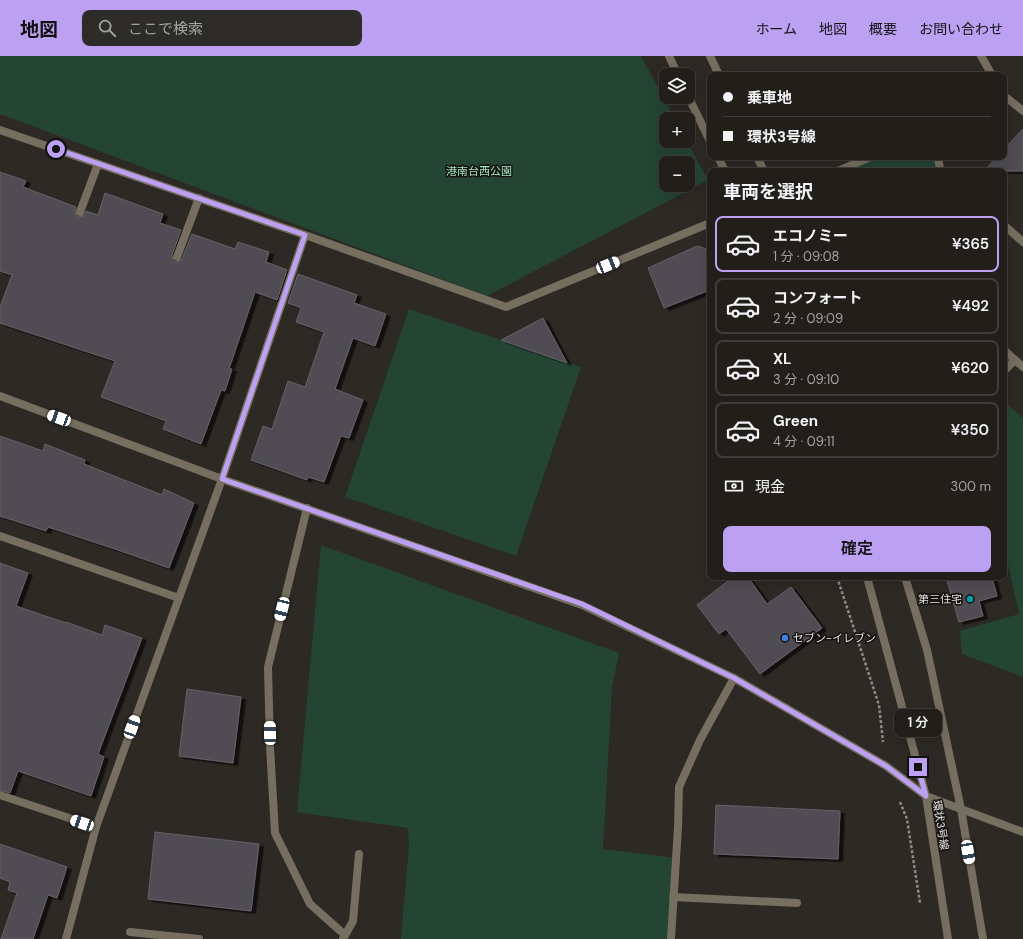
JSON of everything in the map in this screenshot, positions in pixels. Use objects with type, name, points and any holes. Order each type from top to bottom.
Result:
[{"type":"street","points":[[668,56],[674,68]]},
{"type":"street","points":[[710,56],[718,72]]},
{"type":"street","points":[[981,56],[990,72]]},
{"type":"street","points":[[1007,99],[1023,111]]},
{"type":"street","points":[[692,104],[707,135]]},
{"type":"street","points":[[0,130],[506,306],[707,224]]},
{"type":"street","points":[[845,168],[863,160]]},
{"type":"street","points":[[80,212],[98,164]]},
{"type":"street","points":[[177,257],[198,198]]},
{"type":"street","points":[[1007,228],[1023,242]]},
{"type":"street","points":[[66,939],[96,828],[222,479],[305,235]]},
{"type":"street","points":[[1007,353],[1023,367]]},
{"type":"street","points":[[1007,368],[1015,360]]},
{"type":"street","points":[[0,396],[222,479],[582,604],[734,678],[886,766],[926,796],[1023,832]]},
{"type":"street","points":[[307,508],[268,667],[270,747],[275,833],[310,904],[344,937],[353,921],[359,854]]},
{"type":"street","points":[[0,536],[179,598]]},
{"type":"street","name":"環状3号線","points":[[867,580],[926,796],[948,939]]},
{"type":"street","name":"環状3号線","points":[[906,580],[927,650],[961,809],[983,939]]},
{"type":"street","points":[[671,939],[679,787],[700,740],[734,678]]},
{"type":"street","points":[[0,795],[96,828]]},
{"type":"street","points":[[673,897],[797,903]]},
{"type":"street","points":[[130,932],[200,939]]},
{"type":"green space","name":"港南台西公園","points":[[0,56],[641,56],[659,89],[659,104],[667,104],[671,112],[659,112],[659,148],[691,148],[707,178],[707,181],[695,187],[695,156],[659,156],[659,192],[685,192],[487,296],[0,114]]},
{"type":"green space","points":[[863,160],[941,160],[943,168],[845,168]]},
{"type":"green space","points":[[409,309],[581,367],[516,556],[345,497]]},
{"type":"green space","points":[[1008,405],[1023,418],[1023,677],[962,654],[960,631],[1019,614],[1007,560]]},
{"type":"green space","points":[[321,545],[619,653],[612,687],[603,849],[676,858],[671,939],[401,939],[409,847],[408,828],[297,812]]},
{"type":"building","points":[[1023,129],[1023,171],[1007,171],[1007,168],[987,168],[994,160],[1007,160],[1007,146]]},
{"type":"building","points":[[0,172],[26,181],[23,187],[76,207],[75,213],[78,217],[83,216],[86,211],[98,215],[105,193],[163,214],[160,223],[181,230],[172,255],[175,262],[182,259],[192,234],[235,249],[238,242],[269,252],[266,262],[287,270],[277,300],[255,292],[229,369],[232,369],[225,391],[221,390],[201,444],[163,429],[166,421],[101,397],[115,361],[0,323],[0,307],[12,275],[0,271]]},
{"type":"building","points":[[697,246],[707,249],[707,291],[664,308],[648,268]]},
{"type":"building","points":[[298,274],[357,295],[354,303],[386,314],[375,346],[353,338],[335,389],[363,400],[349,438],[341,436],[324,482],[308,477],[307,480],[251,460],[263,426],[272,429],[288,381],[305,387],[324,332],[296,322],[301,308],[288,303]]},
{"type":"building","points":[[543,318],[567,363],[501,340]]},
{"type":"building","points":[[0,436],[43,451],[45,444],[85,460],[84,464],[162,495],[164,489],[194,503],[169,568],[48,527],[46,531],[0,516]]},
{"type":"building","points":[[0,563],[28,573],[16,606],[102,635],[105,625],[142,638],[98,754],[104,757],[91,796],[18,771],[10,793],[0,790]]},
{"type":"building","points":[[729,580],[750,580],[767,604],[791,587],[822,628],[760,674],[726,629],[719,634],[697,605]]},
{"type":"building","name":"第三住宅","points":[[947,580],[993,580],[997,596],[979,601],[983,616],[959,622]]},
{"type":"building","points":[[187,689],[241,697],[233,763],[179,756]]},
{"type":"building","points":[[716,805],[840,811],[838,859],[714,854]]},
{"type":"building","points":[[155,832],[259,844],[251,911],[148,899]]},
{"type":"building","points":[[0,844],[67,867],[57,898],[48,895],[33,939],[1,939],[17,893],[8,890],[10,882],[0,878]]},
{"type":"place","name":"第三住宅","points":[[970,599]]},
{"type":"place","name":"セブン-イレブン","points":[[785,638]]},
{"type":"route","points":[[56,149],[305,235],[222,479],[582,604],[734,678],[886,766],[926,796],[918,767]]}]
